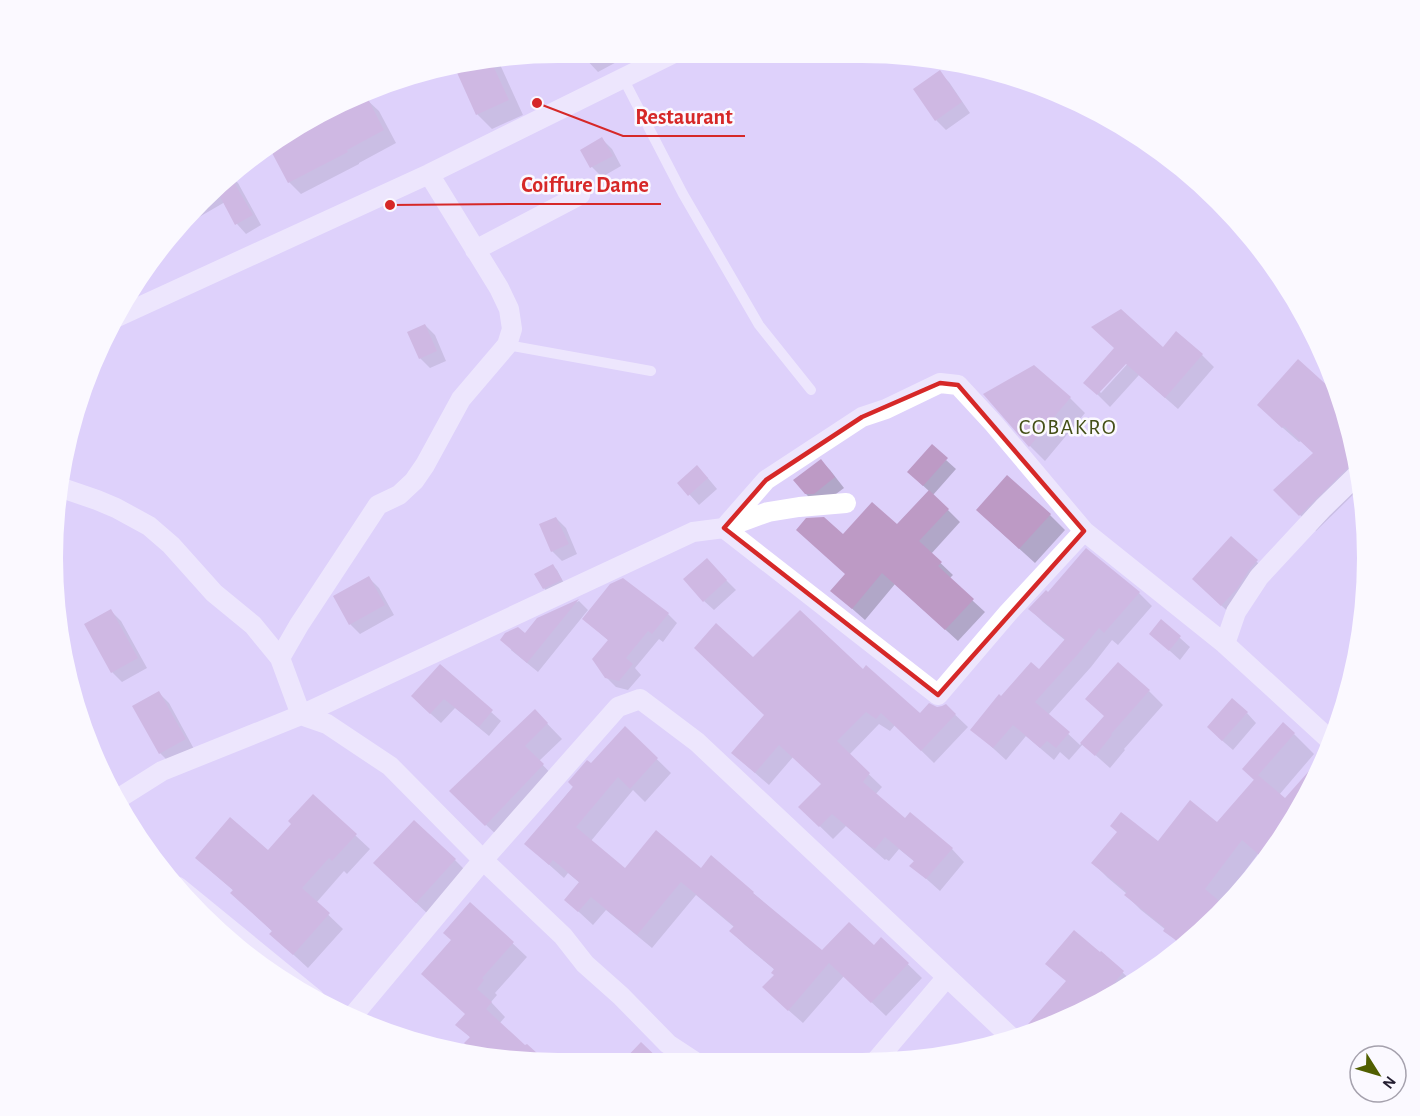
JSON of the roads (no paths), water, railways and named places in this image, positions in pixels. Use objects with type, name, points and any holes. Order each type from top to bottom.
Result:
[{"type":"street","points":[[128,312],[429,174],[654,63]]},
{"type":"street","points":[[280,658],[299,625],[378,506],[399,495],[414,482],[461,399],[507,345],[512,329],[509,309],[499,288],[429,174]]},
{"type":"street","points":[[475,250],[580,195]]},
{"type":"street","points":[[724,528],[766,480],[862,417],[886,409],[940,383],[958,385],[1084,531],[1226,644],[1324,735]]},
{"type":"street","points":[[1226,644],[1236,612],[1259,577],[1323,508],[1351,482]]},
{"type":"street","points":[[68,490],[106,504],[149,526],[171,545],[214,593],[253,625],[280,658],[301,715]]},
{"type":"street","points":[[123,795],[162,771],[301,715],[693,532],[724,528],[768,512],[846,503]]},
{"type":"street","points":[[724,528],[938,695],[1008,613],[1084,531]]},
{"type":"street","points":[[358,1010],[483,860],[618,707],[640,699],[697,742],[1005,1032]]},
{"type":"street","points":[[301,715],[327,724],[390,766],[483,860],[563,936],[585,964],[621,996],[668,1044],[682,1053]]},
{"type":"street","points":[[883,1052],[947,977]]},
{"type":"lane","points":[[623,78],[683,194],[759,325],[811,390]]},
{"type":"lane","points":[[507,345],[651,370]]},
{"type":"place","name":"Restaurant","points":[[537,103]]},
{"type":"place","name":"Coiffure Dame","points":[[390,205]]},
{"type":"district","name":"COBAKRO","points":[[1068,426]]}]
